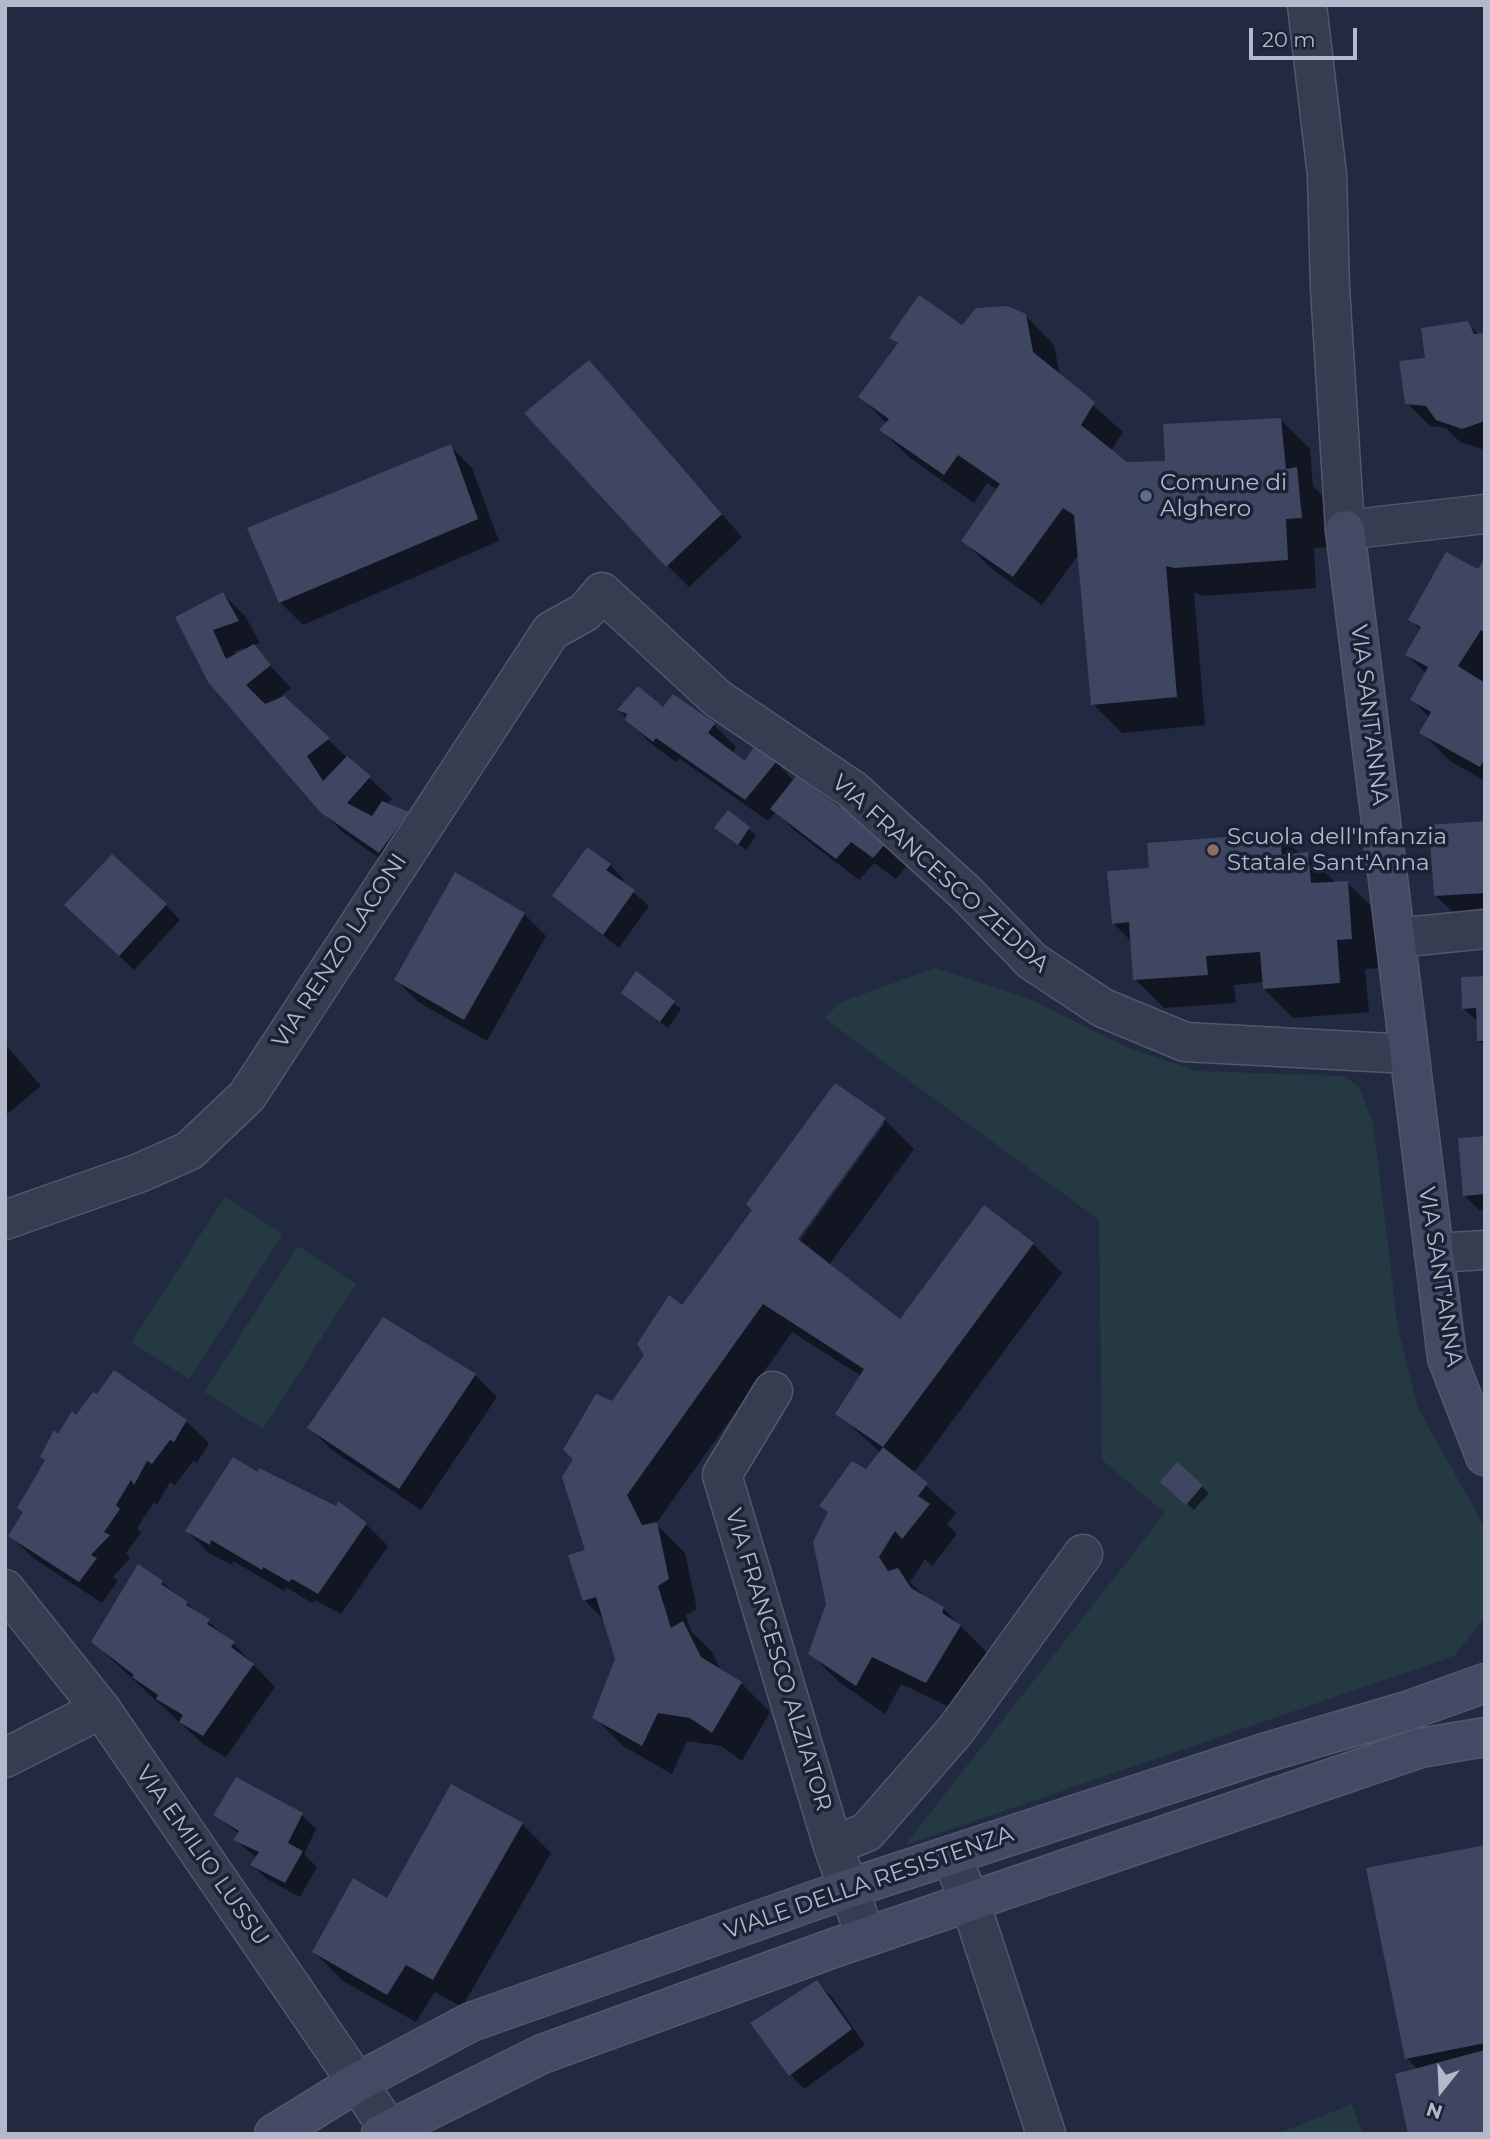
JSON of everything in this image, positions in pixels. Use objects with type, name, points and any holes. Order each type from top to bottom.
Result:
[{"type":"main road","name":"VIA SANT'ANNA","points":[[1345,530],[1447,1358],[1485,1456]]},
{"type":"main road","points":[[1407,1711],[1485,1664]]},
{"type":"main road","name":"VIALE DELLA RESISTENZA","points":[[274,2134],[358,2082],[471,2022],[847,1889],[1251,1757],[1407,1711],[1485,1683]]},
{"type":"main road","points":[[385,2131],[542,2054],[866,1937],[1420,1748],[1485,1737]]},
{"type":"main road","points":[[1420,1748],[1485,1761]]},
{"type":"street","name":"VIA SANT'ANNA","points":[[1307,5],[1327,175],[1345,530]]},
{"type":"street","points":[[1345,530],[1485,514]]},
{"type":"street","name":"VIA FRANCESCO ZEDDA","points":[[603,592],[718,699],[853,790],[966,893],[1032,961],[1103,1008],[1185,1042],[1409,1054]]},
{"type":"street","name":"VIA RENZO LACONI","points":[[5,1220],[139,1173],[189,1151],[247,1096],[551,631],[585,612],[603,592]]},
{"type":"street","points":[[1395,938],[1485,929]]},
{"type":"street","points":[[1434,1253],[1485,1250]]},
{"type":"street","name":"VIA FRANCESCO ALZIATOR","points":[[773,1391],[722,1475],[847,1889],[866,1937]]},
{"type":"street","points":[[834,1846],[867,1832],[955,1731],[1083,1554]]},
{"type":"street","name":"VIA EMILIO LUSSU","points":[[5,1589],[101,1709],[358,2082],[385,2131]]},
{"type":"street","points":[[5,1758],[101,1709]]},
{"type":"street","points":[[951,1855],[970,1902],[1046,2134]]},
{"type":"shaded area","points":[[935,968],[1025,997],[1131,1049],[1197,1071],[1344,1076],[1359,1087],[1373,1122],[1398,1329],[1418,1408],[1484,1526],[1485,1618],[1454,1656],[905,1845],[1165,1513],[1102,1460],[1099,1220],[824,1018],[841,1002]]},
{"type":"shaded area","points":[[225,1197],[283,1234],[189,1379],[131,1342]]},
{"type":"shaded area","points":[[298,1246],[356,1284],[263,1429],[204,1392]]},
{"type":"shaded area","points":[[1352,2104],[1363,2134],[1277,2134]]},
{"type":"building","name":"Comune di Alghero","points":[[919,295],[962,325],[976,308],[1008,306],[1026,314],[1033,352],[1095,402],[1081,425],[1127,462],[1165,461],[1163,424],[1281,418],[1286,469],[1297,467],[1302,518],[1286,519],[1288,560],[1174,568],[1166,566],[1177,697],[1091,705],[1074,515],[1063,508],[1013,577],[961,541],[1000,484],[958,455],[944,475],[879,430],[889,419],[858,397],[898,343],[889,338]]},
{"type":"building","points":[[1468,321],[1474,334],[1485,333],[1485,416],[1482,422],[1462,429],[1436,420],[1426,406],[1405,404],[1399,361],[1425,358],[1421,328]]},
{"type":"building","points":[[589,360],[722,514],[666,567],[524,413]]},
{"type":"building","points":[[451,444],[478,519],[279,603],[247,528]]},
{"type":"building","points":[[1446,552],[1478,569],[1485,557],[1485,633],[1481,630],[1458,666],[1485,683],[1485,758],[1480,767],[1419,733],[1431,712],[1410,700],[1428,667],[1405,655],[1421,627],[1408,620]]},
{"type":"building","points":[[223,592],[239,621],[213,630],[226,659],[254,644],[271,665],[246,685],[265,704],[284,696],[330,738],[307,756],[323,781],[347,756],[371,776],[347,803],[372,816],[382,801],[409,812],[379,853],[320,812],[208,682],[175,617]]},
{"type":"building","points":[[638,686],[663,707],[673,694],[715,723],[708,733],[745,761],[755,745],[777,761],[745,800],[656,738],[653,742],[625,720],[627,714],[617,710]]},
{"type":"building","points":[[796,776],[840,807],[844,801],[892,836],[873,858],[851,842],[836,859],[770,809]]},
{"type":"building","points":[[728,810],[750,827],[738,845],[714,828]]},
{"type":"building","points":[[1485,821],[1485,893],[1434,896],[1429,825]]},
{"type":"building","points":[[1280,833],[1282,855],[1308,852],[1311,883],[1348,881],[1352,939],[1337,940],[1340,983],[1263,989],[1260,952],[1206,956],[1208,975],[1133,980],[1129,922],[1112,924],[1107,871],[1149,868],[1147,843]]},
{"type":"building","points":[[587,847],[611,864],[606,870],[635,890],[603,935],[552,896]]},
{"type":"building","points":[[112,854],[167,904],[119,956],[64,905]]},
{"type":"building","points":[[455,872],[525,913],[464,1020],[394,980]]},
{"type":"building","points":[[636,971],[675,1001],[660,1022],[621,993]]},
{"type":"building","points":[[1485,976],[1485,1041],[1477,1041],[1476,1008],[1462,1009],[1461,977]]},
{"type":"building","points":[[835,1083],[886,1118],[798,1239],[900,1319],[984,1205],[1034,1243],[883,1447],[835,1414],[864,1369],[763,1304],[627,1495],[642,1525],[657,1522],[669,1579],[658,1586],[671,1628],[683,1621],[701,1657],[742,1682],[712,1733],[690,1718],[658,1713],[642,1746],[592,1718],[615,1659],[596,1597],[583,1601],[568,1555],[585,1550],[562,1477],[573,1459],[563,1450],[596,1394],[612,1401],[644,1355],[637,1344],[669,1295],[682,1305],[752,1210],[746,1204]]},
{"type":"building","points":[[1485,1136],[1485,1194],[1463,1196],[1458,1138]]},
{"type":"building","points":[[383,1317],[476,1374],[399,1489],[307,1428]]},
{"type":"building","points":[[114,1370],[187,1420],[174,1442],[170,1440],[152,1464],[147,1461],[134,1485],[131,1480],[116,1505],[120,1509],[104,1532],[110,1535],[91,1555],[97,1558],[79,1582],[8,1536],[23,1512],[17,1508],[45,1460],[40,1457],[54,1430],[58,1434],[72,1411],[76,1415],[93,1392],[97,1394]]},
{"type":"building","points":[[883,1447],[928,1483],[918,1496],[930,1504],[902,1539],[895,1531],[879,1557],[888,1571],[898,1568],[911,1588],[944,1607],[942,1613],[961,1625],[926,1683],[872,1657],[856,1686],[808,1654],[826,1604],[813,1542],[828,1512],[819,1506],[852,1461],[866,1469]]},
{"type":"building","points":[[233,1457],[258,1472],[259,1468],[336,1506],[338,1501],[367,1523],[318,1594],[292,1579],[289,1582],[263,1567],[262,1570],[211,1540],[210,1545],[185,1531]]},
{"type":"building","points":[[1177,1462],[1203,1485],[1186,1505],[1160,1482]]},
{"type":"building","points":[[138,1564],[188,1602],[186,1605],[210,1619],[207,1624],[235,1642],[231,1647],[254,1664],[203,1736],[179,1722],[183,1715],[156,1699],[158,1695],[91,1642]]},
{"type":"building","points":[[236,1777],[303,1813],[288,1843],[303,1851],[285,1883],[250,1865],[259,1852],[233,1840],[239,1831],[213,1815]]},
{"type":"building","points":[[451,1784],[523,1823],[433,1980],[406,1965],[387,1995],[312,1952],[353,1878],[387,1898]]},
{"type":"building","points":[[1485,1845],[1485,2043],[1405,2059],[1366,1868]]},
{"type":"building","points":[[817,1980],[852,2029],[789,2076],[750,2023]]},
{"type":"building","points":[[1485,2050],[1485,2134],[1408,2134],[1395,2074]]},
{"type":"place","name":"Comune di Alghero","points":[[1146,496]]},
{"type":"place","name":"Scuola dell'Infanzia Statale Sant'Anna","points":[[1213,850]]}]
